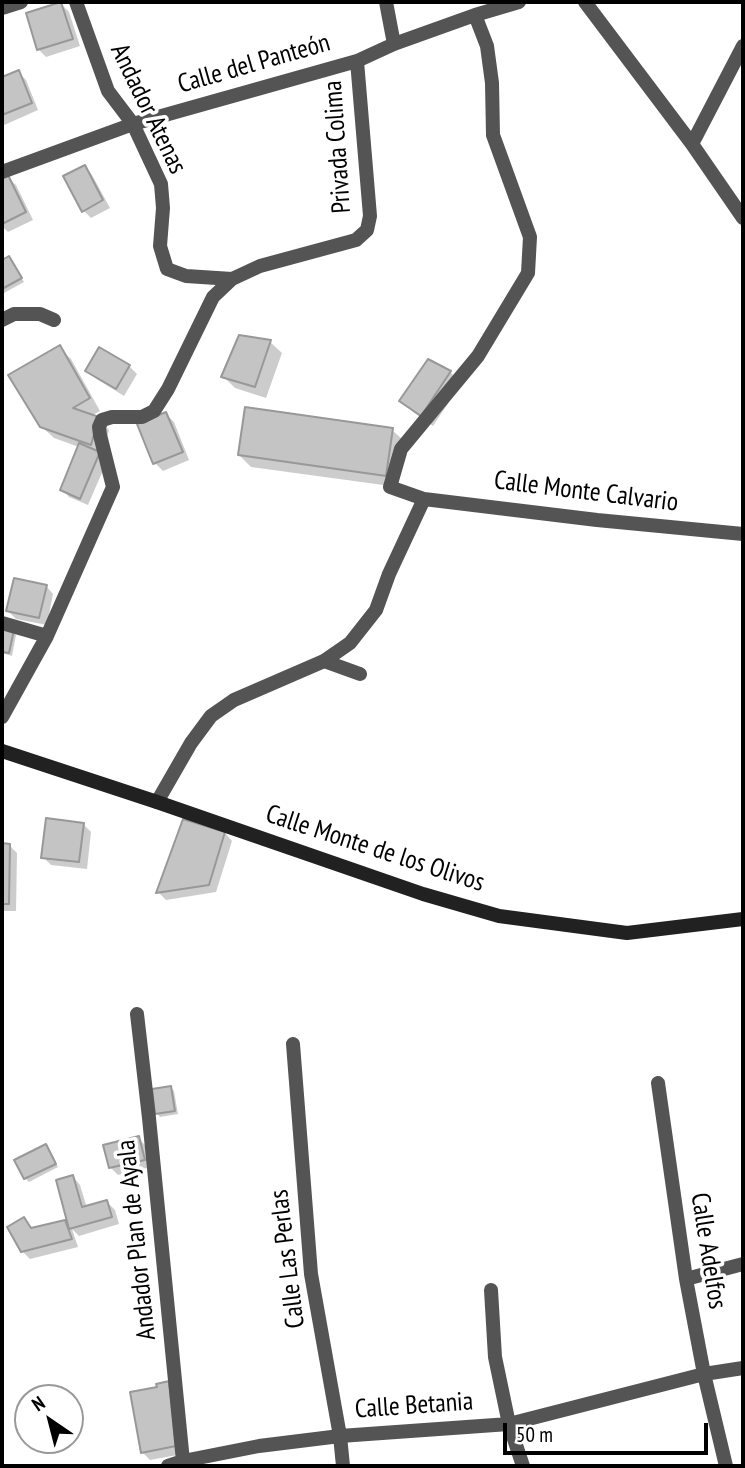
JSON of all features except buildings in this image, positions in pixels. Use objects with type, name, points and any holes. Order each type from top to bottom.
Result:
[{"type":"street","points":[[2,8],[22,2]]},
{"type":"street","name":"Andador Atenas","points":[[76,2],[108,91],[133,124],[161,184],[163,208],[160,246],[167,269],[186,276],[232,279]]},
{"type":"street","points":[[386,2],[394,44]]},
{"type":"street","name":"Calle del Panteón","points":[[2,172],[133,124],[357,61],[394,44],[519,2]]},
{"type":"street","points":[[585,2],[692,144],[743,218]]},
{"type":"street","name":"Calle Monte Calvario","points":[[475,15],[487,46],[492,83],[493,135],[530,237],[528,273],[478,356],[401,449],[390,487],[424,499],[743,534]]},
{"type":"street","points":[[692,144],[743,46]]},
{"type":"street","name":"Privada Colima","points":[[232,279],[260,267],[356,240],[367,230],[370,216],[357,61]]},
{"type":"street","points":[[2,717],[47,635],[113,487],[100,435],[102,420],[113,417],[142,417],[154,411],[168,389],[213,297],[232,279]]},
{"type":"street","points":[[2,320],[14,314],[40,314],[54,320]]},
{"type":"street","points":[[157,802],[191,743],[211,716],[234,700],[324,661],[350,643],[376,610],[389,574],[424,499]]},
{"type":"street","points":[[2,623],[47,635]]},
{"type":"street","points":[[324,661],[360,674]]},
{"type":"street","name":"Calle Monte de los Olivos","points":[[2,751],[423,894],[499,916],[627,933],[743,919]]},
{"type":"street","name":"Andador Plan de Ayala","points":[[137,1014],[183,1461]]},
{"type":"street","name":"Calle Las Perlas","points":[[293,1044],[311,1273],[343,1466]]},
{"type":"street","name":"Calle Adelfos","points":[[657,1083],[686,1279],[704,1374],[726,1466]]},
{"type":"street","points":[[686,1279],[743,1264]]},
{"type":"street","points":[[491,1290],[495,1357],[509,1424],[523,1466]]},
{"type":"street","name":"Calle Betania","points":[[168,1466],[259,1446],[340,1436],[509,1424],[704,1374],[743,1368]]}]
